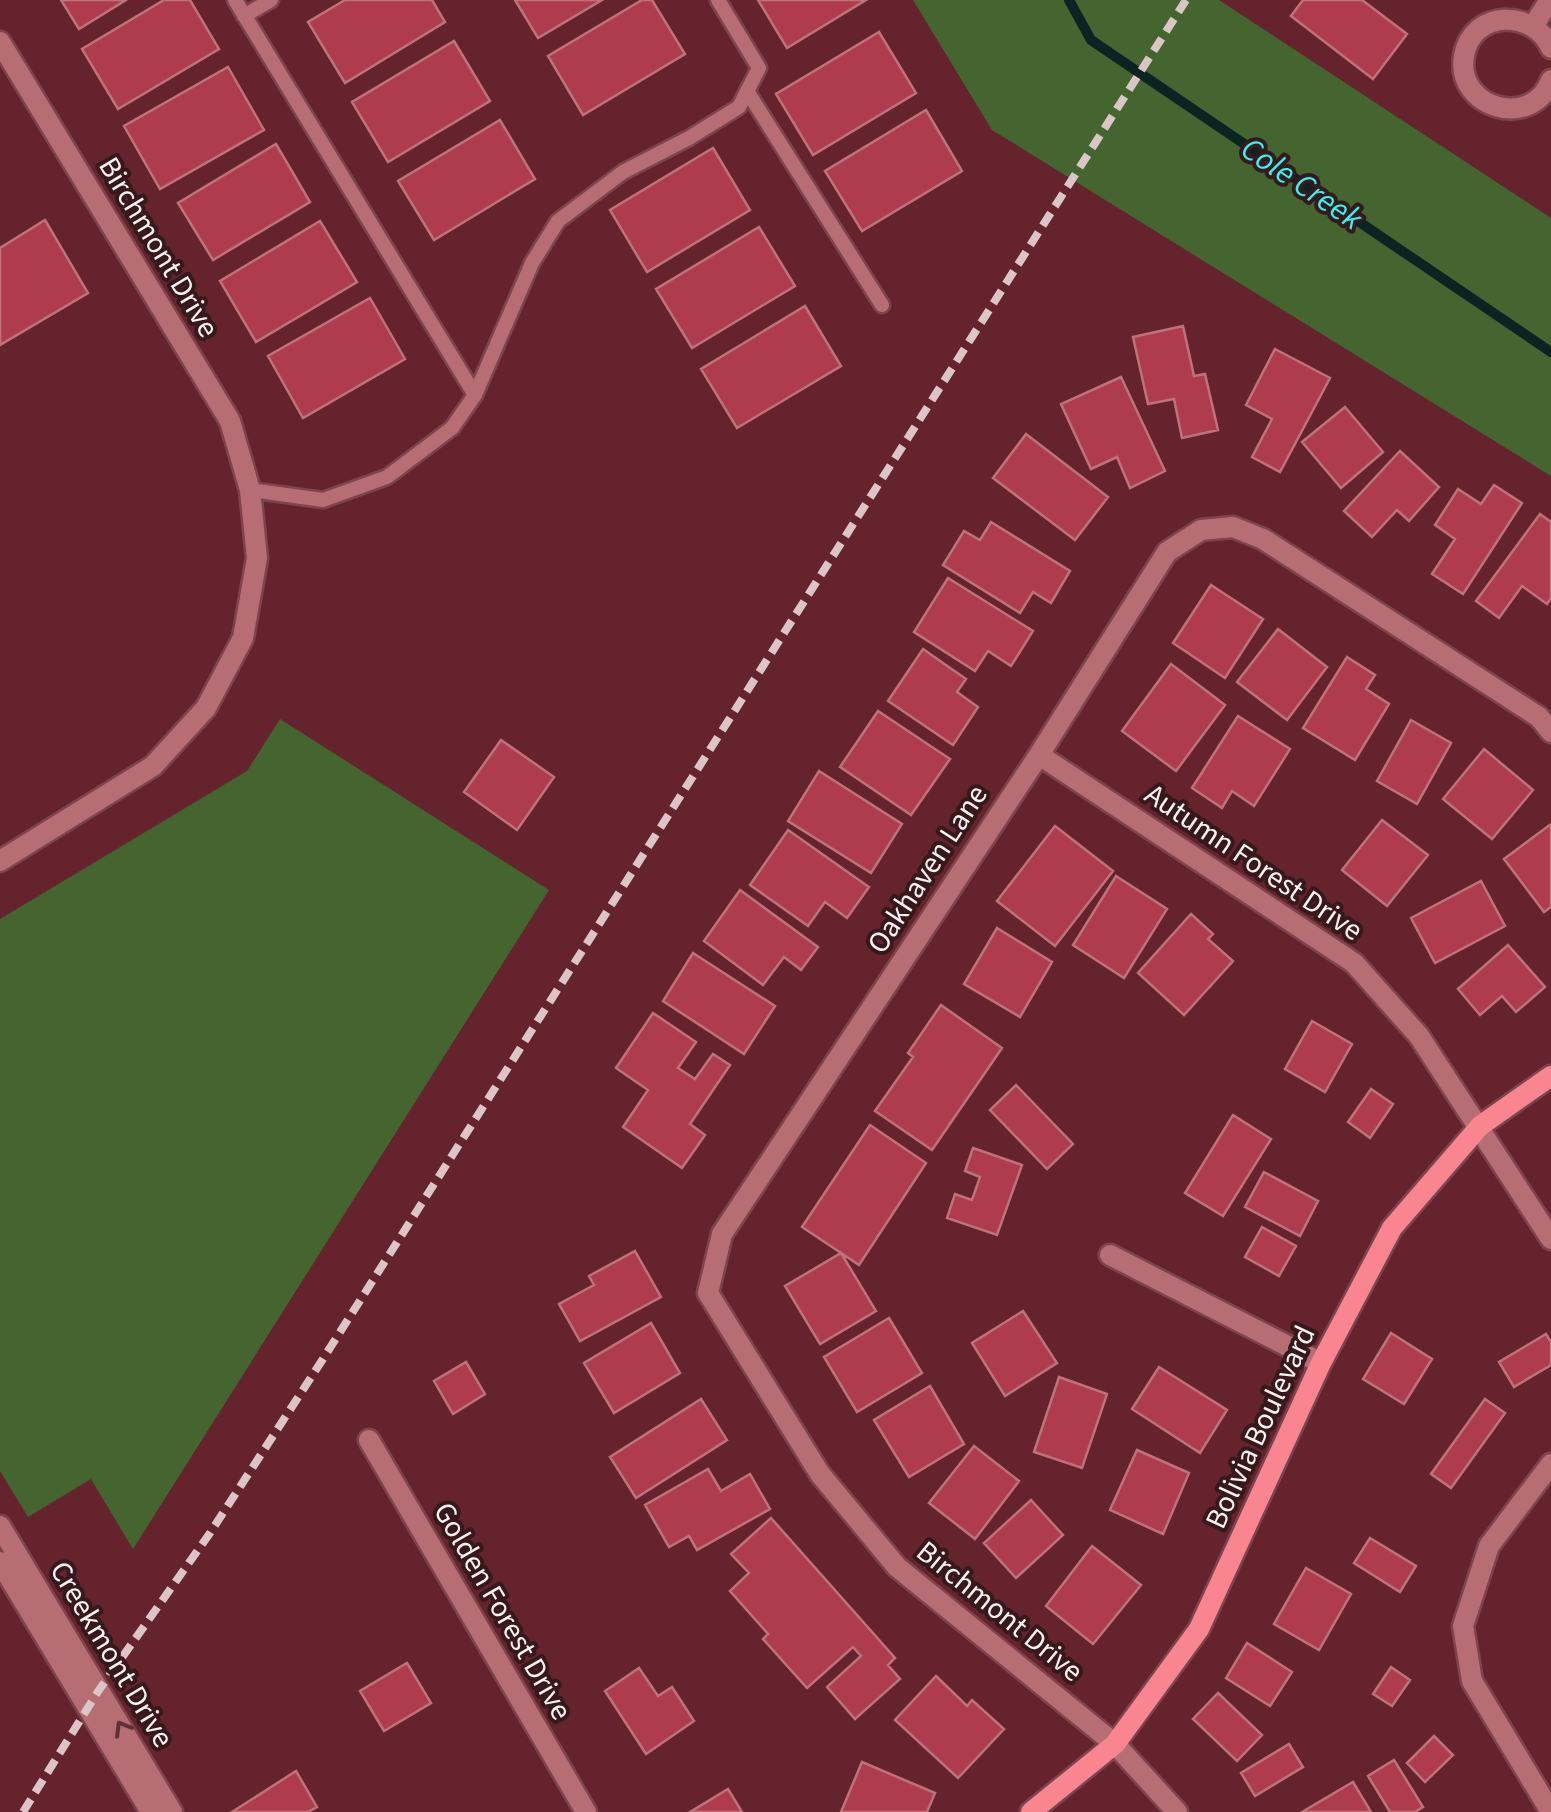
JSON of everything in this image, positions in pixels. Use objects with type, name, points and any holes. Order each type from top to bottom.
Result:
[{"type":"street","points":[[1533,26],[1550,0]]},
{"type":"street","points":[[1551,48],[1533,26],[1517,19],[1499,19],[1482,26],[1470,39],[1464,56],[1464,74],[1472,90],[1484,103],[1501,109],[1518,109],[1535,102],[1551,80]]},
{"type":"street","name":"Birchmont Drive","points":[[0,42],[230,420],[250,490],[257,558],[242,638],[206,708],[154,766],[0,860]]},
{"type":"street","name":"Oakhaven Lane","points":[[738,1340],[708,1293],[722,1234],[1039,755],[1167,552],[1201,530],[1233,527],[1262,540],[1538,717],[1551,732]]},
{"type":"street","name":"Autumn Forest Drive","points":[[1039,755],[1354,963],[1419,1036],[1551,1238]]},
{"type":"street","name":"Bolivia Boulevard","points":[[1032,1812],[1115,1744],[1199,1628],[1321,1363],[1392,1228],[1480,1126],[1551,1076]]},
{"type":"street","points":[[1110,1255],[1321,1363]]},
{"type":"street","name":"Birchmont Drive","points":[[738,1340],[820,1474],[897,1567],[1115,1744],[1178,1812]]},
{"type":"street","name":"Golden Forest Drive","points":[[369,1440],[586,1812]]},
{"type":"street","points":[[1551,1464],[1489,1546],[1462,1626],[1472,1681],[1551,1812]]},
{"type":"street","name":"Creekmont Drive","points":[[0,1526],[172,1812]]},
{"type":"street","name":"Creekmont Drive","points":[[0,1562],[151,1812]]},
{"type":"lane","points":[[235,0],[475,395]]},
{"type":"lane","points":[[244,16],[271,0]]},
{"type":"lane","points":[[250,490],[323,500],[387,477],[452,428],[475,395],[532,264],[558,221],[623,172],[690,138],[740,106],[759,68],[718,0]]},
{"type":"lane","points":[[748,91],[882,305]]},
{"type":"green space","points":[[913,0],[1219,0],[1551,218],[1551,476],[992,130]]},
{"type":"green space","points":[[280,719],[549,890],[133,1549],[91,1479],[28,1517],[0,1471],[0,919],[247,771]]},
{"type":"building","points":[[61,0],[126,0],[79,29]]},
{"type":"building","points":[[164,0],[190,0],[219,49],[118,109],[82,49]]},
{"type":"building","points":[[345,0],[432,0],[445,22],[345,83],[308,22]]},
{"type":"building","points":[[515,0],[602,0],[538,38]]},
{"type":"building","points":[[642,0],[652,0],[685,54],[583,115],[548,56]]},
{"type":"building","points":[[758,0],[866,0],[787,48]]},
{"type":"building","points":[[1303,0],[1362,0],[1407,34],[1373,79],[1291,16]]},
{"type":"building","points":[[879,32],[916,93],[813,155],[776,94]]},
{"type":"building","points":[[454,41],[490,101],[388,162],[352,102]]},
{"type":"building","points":[[228,67],[264,130],[160,189],[124,126]]},
{"type":"building","points":[[926,110],[962,171],[862,231],[825,171]]},
{"type":"building","points":[[500,120],[535,179],[434,240],[398,181]]},
{"type":"building","points":[[276,144],[310,202],[213,260],[178,203]]},
{"type":"building","points":[[713,148],[750,210],[647,272],[610,210]]},
{"type":"building","points":[[45,220],[88,293],[0,345],[0,248]]},
{"type":"building","points":[[320,221],[357,282],[256,342],[220,281]]},
{"type":"building","points":[[759,227],[795,286],[692,348],[656,289]]},
{"type":"building","points":[[370,298],[405,359],[303,418],[268,356]]},
{"type":"building","points":[[805,306],[841,366],[737,428],[701,369]]},
{"type":"building","points":[[1183,326],[1194,376],[1205,374],[1218,430],[1182,438],[1174,399],[1148,404],[1133,337]]},
{"type":"building","points":[[1275,349],[1330,378],[1280,472],[1252,457],[1272,419],[1246,405]]},
{"type":"building","points":[[1121,377],[1165,471],[1130,488],[1117,457],[1091,469],[1061,404]]},
{"type":"building","points":[[1345,407],[1383,452],[1341,488],[1302,442]]},
{"type":"building","points":[[1026,434],[1108,497],[1075,540],[993,478]]},
{"type":"building","points":[[1400,451],[1439,487],[1409,521],[1397,510],[1372,537],[1344,511]]},
{"type":"building","points":[[1494,485],[1522,503],[1463,594],[1432,574],[1455,539],[1435,525],[1458,489],[1481,504]]},
{"type":"building","points":[[1540,514],[1551,522],[1551,598],[1547,604],[1522,586],[1499,618],[1476,601]]},
{"type":"building","points":[[991,522],[1070,571],[1051,603],[1033,592],[1020,613],[943,565],[964,531],[980,540]]},
{"type":"building","points":[[948,578],[1033,631],[1011,666],[988,651],[975,671],[914,632]]},
{"type":"building","points":[[1211,585],[1263,619],[1225,678],[1173,643]]},
{"type":"building","points":[[1278,629],[1327,667],[1287,720],[1237,682]]},
{"type":"building","points":[[923,649],[966,679],[957,692],[978,707],[953,745],[888,701]]},
{"type":"building","points":[[1347,657],[1375,675],[1366,689],[1389,704],[1355,760],[1303,728]]},
{"type":"building","points":[[1171,664],[1225,705],[1176,771],[1122,731]]},
{"type":"building","points":[[878,711],[950,759],[911,815],[840,767]]},
{"type":"building","points":[[1238,716],[1290,749],[1254,806],[1232,791],[1222,808],[1192,788]]},
{"type":"building","points":[[1411,720],[1451,743],[1417,804],[1377,781]]},
{"type":"building","points":[[501,740],[554,777],[517,830],[464,792]]},
{"type":"building","points":[[1484,749],[1533,790],[1492,839],[1443,799]]},
{"type":"building","points":[[819,771],[902,824],[871,873],[788,821]]},
{"type":"building","points":[[1382,820],[1428,855],[1387,906],[1342,870]]},
{"type":"building","points":[[1551,824],[1551,907],[1544,912],[1504,859]]},
{"type":"building","points":[[1055,826],[1113,871],[1055,946],[997,901]]},
{"type":"building","points":[[788,830],[869,887],[847,918],[825,902],[808,926],[750,885]]},
{"type":"building","points":[[1116,876],[1167,909],[1124,978],[1073,945]]},
{"type":"building","points":[[1481,881],[1505,926],[1435,963],[1411,918]]},
{"type":"building","points":[[740,890],[818,947],[801,970],[784,957],[763,985],[704,941]]},
{"type":"building","points":[[1191,914],[1213,934],[1208,939],[1233,961],[1184,1015],[1138,973]]},
{"type":"building","points":[[997,928],[1052,962],[1020,1017],[964,984]]},
{"type":"building","points":[[1508,945],[1545,987],[1516,1012],[1502,996],[1480,1015],[1458,989]]},
{"type":"building","points":[[693,953],[775,1006],[744,1054],[663,1001]]},
{"type":"building","points":[[941,1005],[1002,1048],[932,1150],[875,1111],[913,1057],[908,1053]]},
{"type":"building","points":[[653,1013],[696,1042],[678,1068],[695,1079],[713,1054],[730,1065],[690,1124],[705,1135],[682,1168],[623,1127],[648,1090],[616,1068]]},
{"type":"building","points":[[1312,1021],[1352,1044],[1325,1092],[1285,1069]]},
{"type":"building","points":[[1016,1085],[1073,1144],[1047,1169],[990,1110]]},
{"type":"building","points":[[1371,1089],[1393,1104],[1370,1138],[1348,1122]]},
{"type":"building","points":[[1233,1115],[1271,1139],[1223,1216],[1185,1193]]},
{"type":"building","points":[[870,1125],[926,1163],[859,1265],[802,1227]]},
{"type":"building","points":[[973,1148],[1022,1165],[997,1235],[947,1218],[955,1194],[972,1200],[980,1177],[965,1171]]},
{"type":"building","points":[[1264,1172],[1318,1201],[1300,1236],[1245,1207]]},
{"type":"building","points":[[1262,1227],[1296,1246],[1279,1276],[1245,1257]]},
{"type":"building","points":[[635,1251],[661,1297],[580,1341],[559,1304],[594,1285],[589,1276]]},
{"type":"building","points":[[841,1253],[876,1311],[820,1344],[785,1286]]},
{"type":"building","points":[[1023,1311],[1057,1363],[1005,1396],[972,1343]]},
{"type":"building","points":[[889,1318],[922,1373],[857,1412],[824,1357]]},
{"type":"building","points":[[651,1323],[680,1373],[614,1413],[584,1363]]},
{"type":"building","points":[[1391,1333],[1432,1359],[1404,1404],[1363,1379]]},
{"type":"building","points":[[1546,1334],[1551,1342],[1551,1365],[1514,1387],[1499,1362]]},
{"type":"building","points":[[466,1362],[485,1394],[453,1414],[434,1381]]},
{"type":"building","points":[[1159,1367],[1227,1410],[1200,1453],[1132,1409]]},
{"type":"building","points":[[1059,1377],[1107,1394],[1082,1468],[1034,1452]]},
{"type":"building","points":[[930,1386],[964,1444],[909,1477],[874,1420]]},
{"type":"building","points":[[701,1399],[727,1440],[636,1498],[610,1457]]},
{"type":"building","points":[[1485,1399],[1505,1413],[1451,1488],[1431,1474]]},
{"type":"building","points":[[974,1446],[1019,1481],[975,1539],[929,1503]]},
{"type":"building","points":[[1137,1450],[1189,1473],[1163,1534],[1110,1510]]},
{"type":"building","points":[[708,1469],[721,1491],[750,1474],[770,1509],[697,1550],[689,1536],[669,1547],[645,1505]]},
{"type":"building","points":[[1031,1500],[1063,1535],[1016,1578],[984,1543]]},
{"type":"building","points":[[771,1518],[895,1658],[888,1665],[900,1679],[855,1719],[827,1687],[861,1656],[853,1647],[807,1688],[763,1639],[768,1634],[730,1591],[749,1573],[731,1554]]},
{"type":"building","points":[[1370,1538],[1416,1566],[1400,1592],[1354,1563]]},
{"type":"building","points":[[1092,1546],[1141,1585],[1093,1644],[1046,1606]]},
{"type":"building","points":[[1306,1568],[1351,1594],[1319,1650],[1274,1624]]},
{"type":"building","points":[[1247,1643],[1292,1672],[1270,1706],[1226,1678]]},
{"type":"building","points":[[407,1663],[431,1703],[384,1731],[360,1691]]},
{"type":"building","points":[[1391,1667],[1410,1680],[1392,1706],[1373,1694]]},
{"type":"building","points":[[639,1668],[658,1696],[672,1687],[694,1721],[646,1754],[605,1691]]},
{"type":"building","points":[[936,1676],[967,1706],[972,1700],[1004,1729],[958,1778],[895,1720]]},
{"type":"building","points":[[1218,1693],[1262,1735],[1237,1761],[1193,1719]]},
{"type":"building","points":[[1434,1736],[1453,1755],[1425,1782],[1407,1763]]},
{"type":"building","points":[[1289,1744],[1303,1767],[1255,1796],[1241,1773]]},
{"type":"building","points":[[1394,1760],[1423,1807],[1415,1812],[1390,1812],[1368,1776]]},
{"type":"building","points":[[862,1762],[935,1793],[927,1812],[841,1812]]},
{"type":"building","points":[[296,1771],[317,1807],[308,1812],[232,1812]]},
{"type":"building","points":[[1353,1782],[1371,1812],[1302,1812]]},
{"type":"building","points":[[728,1789],[742,1812],[690,1812]]},
{"type":"waterway","name":"Cole Creek","points":[[1069,0],[1091,40],[1551,352]]},
{"type":"railway","points":[[23,1812],[99,1690],[210,1533],[321,1362],[1186,0]]}]
